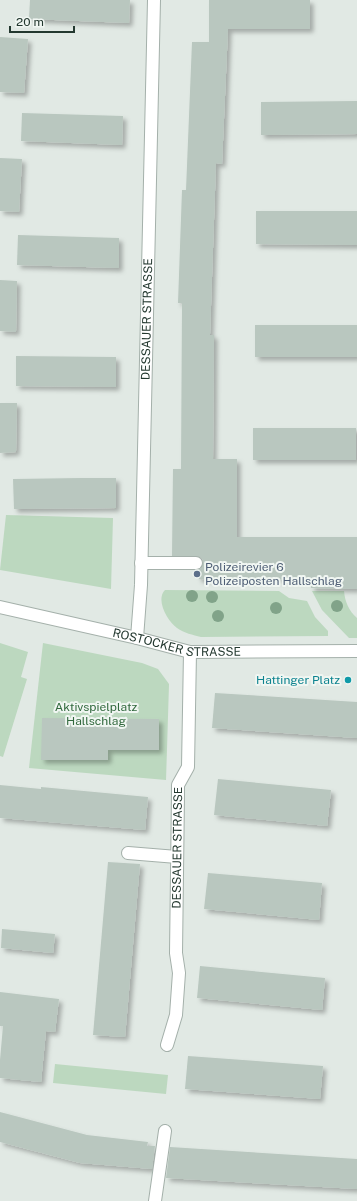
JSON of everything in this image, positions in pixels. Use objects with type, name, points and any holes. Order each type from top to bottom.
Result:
[{"type":"street","name":"DESSAUER STRASSE","points":[[137,638],[141,563],[154,0]]},
{"type":"street","points":[[141,563],[196,563]]},
{"type":"street","name":"ROSTOCKER STRASSE","points":[[0,607],[137,638],[190,652],[357,651]]},
{"type":"street","name":"DESSAUER STRASSE","points":[[168,1045],[176,1015],[179,973],[176,953],[178,785],[188,767],[190,652]]},
{"type":"street","points":[[128,853],[177,857]]},
{"type":"street","points":[[155,1201],[165,1131]]},
{"type":"green space","points":[[6,515],[113,518],[111,589],[0,570]]},
{"type":"green space","points":[[165,590],[279,591],[289,598],[307,601],[315,617],[328,631],[328,636],[201,637],[192,635],[173,625],[167,616],[161,599]]},
{"type":"green space","points":[[312,591],[344,591],[348,606],[357,618],[357,638],[349,638],[322,610]]},
{"type":"green space","points":[[0,643],[28,652],[21,677],[27,679],[3,757],[0,756]]},
{"type":"green space","name":"Aktivspielplatz Hallschlag","points":[[43,643],[142,663],[158,669],[169,684],[166,780],[29,768]]},
{"type":"green space","points":[[55,1064],[168,1075],[166,1094],[53,1083]]},
{"type":"building","points":[[30,0],[130,0],[129,23],[29,19]]},
{"type":"building","points":[[209,0],[310,0],[310,29],[228,29],[222,164],[216,163],[210,335],[214,335],[213,459],[237,459],[237,537],[357,537],[357,589],[311,588],[311,580],[199,579],[196,570],[200,569],[203,563],[203,560],[200,557],[172,556],[173,469],[181,469],[182,303],[178,303],[182,190],[186,190],[192,42],[209,42]]},
{"type":"building","points":[[0,37],[28,39],[24,93],[0,92]]},
{"type":"building","points":[[357,101],[357,134],[261,135],[261,102]]},
{"type":"building","points":[[22,113],[123,116],[122,145],[21,141]]},
{"type":"building","points":[[0,158],[22,159],[19,212],[0,211]]},
{"type":"building","points":[[256,211],[357,211],[357,245],[256,244]]},
{"type":"building","points":[[18,235],[119,238],[119,268],[17,265]]},
{"type":"building","points":[[0,280],[17,281],[16,332],[0,331]]},
{"type":"building","points":[[255,325],[357,325],[357,357],[255,357]]},
{"type":"building","points":[[16,356],[116,357],[116,387],[16,386]]},
{"type":"building","points":[[0,403],[17,403],[16,452],[0,453]]},
{"type":"building","points":[[253,428],[356,428],[356,460],[253,460]]},
{"type":"building","points":[[116,478],[116,508],[14,509],[13,479]]},
{"type":"building","points":[[215,693],[357,702],[357,738],[212,728]]},
{"type":"building","points":[[42,718],[159,719],[159,750],[108,750],[108,760],[41,760]]},
{"type":"building","points":[[218,779],[331,790],[327,826],[214,815]]},
{"type":"building","points":[[0,785],[41,789],[41,787],[148,797],[145,830],[0,818]]},
{"type":"building","points":[[108,862],[140,864],[125,1037],[93,1035]]},
{"type":"building","points":[[208,873],[322,883],[319,920],[204,909]]},
{"type":"building","points":[[2,929],[55,934],[53,953],[1,948]]},
{"type":"building","points":[[200,966],[325,978],[322,1010],[197,998]]},
{"type":"building","points":[[0,992],[59,999],[55,1032],[46,1031],[41,1082],[0,1078],[3,1026],[0,1026]]},
{"type":"building","points":[[188,1056],[323,1066],[320,1099],[185,1089]]},
{"type":"building","points":[[0,1112],[87,1135],[148,1142],[147,1146],[155,1146],[152,1169],[80,1163],[0,1142]]},
{"type":"building","points":[[170,1147],[357,1159],[357,1189],[166,1178]]},
{"type":"place","name":"Polizeirevier 6 Polizeiposten Hallschlag","points":[[197,574]]},
{"type":"place","name":"Hattinger Platz","points":[[348,680]]}]
